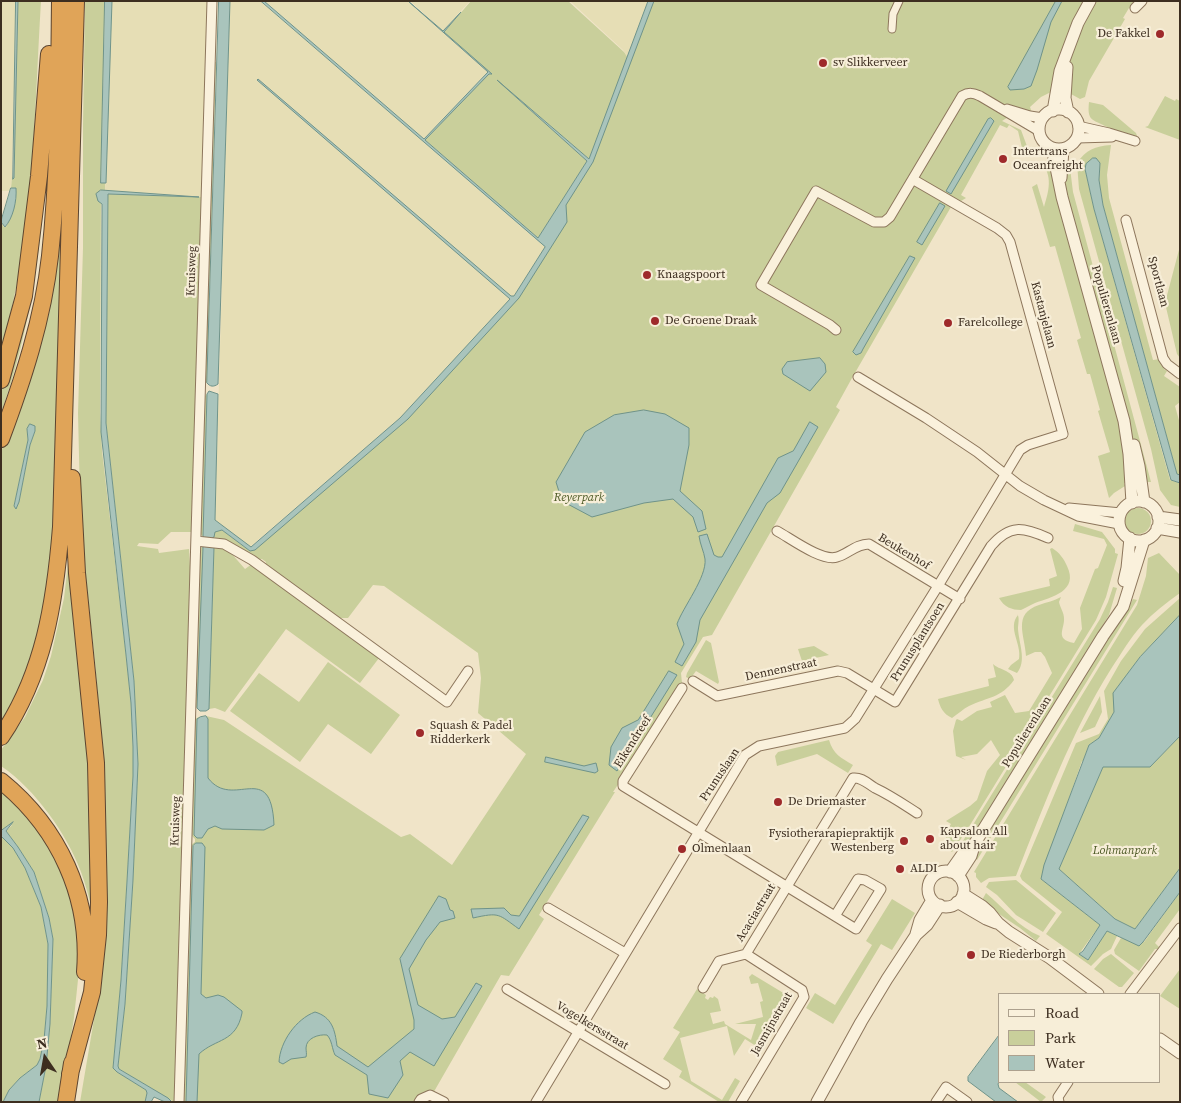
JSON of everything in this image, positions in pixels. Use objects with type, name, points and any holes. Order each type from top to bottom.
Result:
[{"type":"highway","points":[[1,380],[24,296],[39,176],[53,8],[59,1]]},
{"type":"highway","points":[[1,439],[31,350],[50,257],[57,141],[59,1]]},
{"type":"highway","points":[[1,738],[30,684],[41,656],[58,574],[61,527],[76,1]]},
{"type":"highway","points":[[64,424],[73,483],[77,573],[96,763],[99,902],[98,935],[92,992],[70,1074]]},
{"type":"highway","points":[[1,781],[17,794],[38,817],[55,842],[70,871],[79,901],[85,932],[86,963],[82,1006],[66,1102]]},
{"type":"street","name":"Kruisweg","points":[[179,1102],[204,541],[212,1]]},
{"type":"street","points":[[892,28],[892,14],[898,1]]},
{"type":"street","points":[[1039,131],[1048,114],[1060,71],[1078,23],[1090,1]]},
{"type":"street","points":[[1135,8],[1142,1]]},
{"type":"street","points":[[1068,112],[1065,98],[1069,47]]},
{"type":"street","points":[[836,330],[761,285],[816,191],[874,222],[884,222],[914,180],[962,96],[967,93],[976,94],[1004,109],[1039,131],[1043,141],[1058,148],[1073,143],[1077,138],[1078,126],[1076,120],[1063,110],[1048,114],[1004,109]]},
{"type":"street","points":[[1078,126],[1134,141]]},
{"type":"street","points":[[1077,138],[1120,137]]},
{"type":"street","name":"Populierenlaan","points":[[1058,148],[1062,197],[1124,420],[1129,454],[1132,503]]},
{"type":"street","name":"Kastanjelaan","points":[[914,180],[997,228],[1006,235],[1010,242],[1063,434],[1028,445],[1020,450],[1005,474]]},
{"type":"street","name":"Sportlaan","points":[[1126,220],[1164,358],[1167,364],[1180,374]]},
{"type":"street","points":[[858,377],[977,452],[1020,486],[1056,506],[1120,518]]},
{"type":"street","name":"Populierenlaan","points":[[1124,420],[1131,435],[1139,466],[1144,502]]},
{"type":"street","name":"Prunuslaan","points":[[536,1102],[745,755],[759,746],[845,728],[854,719],[938,586],[1005,474]]},
{"type":"street","points":[[1144,502],[1154,508],[1158,523],[1152,535],[1144,540],[1136,540],[1124,534],[1120,518],[1125,507],[1132,503],[1144,502]]},
{"type":"street","points":[[1158,523],[1180,520]]},
{"type":"street","points":[[1158,523],[1180,532]]},
{"type":"street","name":"Prunusplantsoen","points":[[873,690],[896,702],[991,546],[999,537],[1010,531],[1023,529],[1048,538]]},
{"type":"street","name":"Beukenhof","points":[[777,531],[823,557],[836,558],[854,548],[869,544],[938,586]]},
{"type":"street","name":"Populierenlaan","points":[[1103,636],[1120,597],[1127,568],[1130,538]]},
{"type":"street","name":"Populierenlaan","points":[[954,874],[964,852],[975,843],[1103,636],[1123,607],[1144,540]]},
{"type":"street","points":[[204,541],[224,544],[252,560],[447,702],[468,671]]},
{"type":"street","name":"Prunusplantsoen","points":[[938,586],[960,599]]},
{"type":"street","name":"Dennenstraat","points":[[693,681],[717,696],[838,671],[847,673],[873,690]]},
{"type":"street","name":"Eikendreef","points":[[682,688],[623,781],[622,786],[698,833]]},
{"type":"street","name":"Acaciastraat","points":[[703,988],[719,961],[746,954],[853,778],[857,777],[917,813]]},
{"type":"street","points":[[698,833],[856,929],[881,889],[865,880],[858,879],[835,916]]},
{"type":"street","points":[[940,872],[954,874],[963,885],[960,898],[949,906],[936,903],[930,896],[928,886],[932,877],[940,872]]},
{"type":"street","points":[[960,898],[982,906],[998,923],[1050,958],[1097,993]]},
{"type":"street","points":[[817,1102],[861,1022],[916,935],[920,920],[936,903]]},
{"type":"street","points":[[548,908],[625,953]]},
{"type":"street","points":[[1131,993],[1180,928]]},
{"type":"street","name":"Jasmijnstraat","points":[[741,1102],[804,998],[802,990],[746,954]]},
{"type":"street","name":"Vogelkersstraat","points":[[507,989],[665,1084]]},
{"type":"street","points":[[1161,1040],[1180,1053]]},
{"type":"street","points":[[1059,1102],[1058,1096],[1067,1083]]},
{"type":"street","points":[[936,1102],[946,1087],[967,1102]]},
{"type":"street","points":[[419,1102],[430,1095],[444,1102]]},
{"type":"shaded area","points":[[1,1],[16,1],[12,177],[10,191],[1,191]]},
{"type":"shaded area","points":[[112,1],[209,1],[203,197],[105,191]]},
{"type":"shaded area","points":[[230,1],[261,1],[545,247],[514,296],[400,418],[250,547],[215,521]]},
{"type":"shaded area","points":[[264,1],[408,1],[488,72],[424,139]]},
{"type":"shaded area","points":[[410,1],[470,1],[443,31]]},
{"type":"shaded area","points":[[570,1],[648,1],[628,58],[623,50]]},
{"type":"green space","points":[[18,1],[41,1],[31,177],[26,221],[12,308],[1,350],[1,223],[6,227],[16,199],[16,189],[11,188],[12,177],[14,178]]},
{"type":"green space","points":[[66,1],[58,438],[51,579],[37,650],[1,727],[1,451],[7,439],[39,341]],"holes":[[[27,429],[35,431],[30,445],[19,502],[14,506],[28,440]]]},
{"type":"green space","points":[[85,1],[105,1],[101,182],[105,183],[105,191],[101,190],[100,412],[102,451],[131,703],[133,747],[121,980],[113,1068],[146,1090],[145,1102],[80,1102],[101,978],[106,859],[103,761],[95,662],[82,543],[80,497],[78,413],[83,248]]},
{"type":"green space","points":[[471,1],[568,1],[624,52],[628,58],[589,159],[497,80],[587,161],[538,238],[425,140],[489,73],[444,32]]},
{"type":"green space","name":"Reyerpark","points":[[652,1],[1085,1],[1053,91],[1041,97],[1030,107],[1030,112],[1019,110],[1002,121],[1021,130],[1028,149],[1023,152],[1018,131],[1009,125],[1007,128],[1000,125],[961,195],[966,198],[961,201],[955,200],[852,378],[836,407],[840,410],[712,635],[703,637],[681,673],[682,683],[680,687],[613,792],[615,792],[539,915],[544,919],[509,976],[501,975],[428,1102],[195,1102],[195,845],[193,846],[186,1102],[183,1102],[191,845],[195,842],[191,835],[194,722],[196,718],[206,716],[224,720],[401,837],[410,834],[452,865],[526,754],[478,713],[481,678],[478,653],[384,586],[373,585],[348,618],[339,618],[266,566],[266,562],[262,559],[256,560],[210,539],[215,532],[222,530],[250,551],[401,422],[508,307],[547,250],[564,204],[594,157]]},
{"type":"green space","points":[[1096,1],[1136,1],[1123,18],[1125,19],[1089,81],[1085,97],[1080,99],[1071,94],[1070,62],[1078,35]]},
{"type":"green space","points":[[214,62],[216,62],[207,383],[204,381]]},
{"type":"green space","points":[[1165,96],[1175,101],[1176,99],[1180,101],[1180,140],[1145,127],[1148,126]]},
{"type":"green space","points":[[1089,102],[1103,105],[1136,133],[1137,136],[1124,134],[1091,118]]},
{"type":"green space","points":[[1111,145],[1107,175],[1109,198],[1153,360],[1160,359],[1164,369],[1167,371],[1164,376],[1180,387],[1180,402],[1175,406],[1180,424],[1180,475],[1177,474],[1103,205],[1099,180],[1100,163],[1085,169],[1094,209],[1170,480],[1180,483],[1180,507],[1171,505],[1160,490],[1151,449],[1079,189],[1077,163],[1091,150],[1100,146]]},
{"type":"green space","points":[[1041,161],[1051,167],[1123,435],[1129,482],[1124,483],[1125,486],[1109,498],[1098,456],[1110,452],[1098,411],[1100,410],[1090,374],[1087,374],[1077,340],[1081,338],[1055,246],[1050,247],[1032,187],[1037,184],[1044,207],[1049,178]]},
{"type":"green space","points":[[1064,168],[1070,168],[1073,192],[1151,482],[1145,482],[1066,194]]},
{"type":"green space","points":[[46,175],[37,266],[32,296],[19,354],[1,413],[1,393],[13,354]]},
{"type":"green space","points":[[108,194],[203,197],[191,532],[171,532],[158,544],[139,543],[137,546],[158,549],[159,553],[189,549],[190,566],[192,567],[174,1102],[119,1069],[118,1066],[125,1004],[138,764],[134,681],[106,423]]},
{"type":"green space","points":[[1180,246],[1180,358],[1177,354],[1165,303]]},
{"type":"green space","points":[[207,394],[203,537],[200,533],[204,397]]},
{"type":"green space","points":[[1138,508],[1147,512],[1151,521],[1147,530],[1138,534],[1129,530],[1125,521],[1129,512]]},
{"type":"green space","points":[[1075,524],[1102,532],[1115,549],[1115,553],[1118,554],[1106,597],[1096,620],[952,852],[946,846],[946,832],[951,824],[946,821],[977,800],[987,771],[1000,755],[991,740],[977,754],[961,757],[966,760],[956,756],[953,731],[956,720],[962,721],[977,711],[992,707],[990,702],[1005,695],[1015,713],[1029,711],[1052,673],[1041,652],[1035,652],[1026,656],[1022,626],[1025,614],[1031,609],[1061,597],[1059,602],[1064,618],[1062,636],[1064,639],[1074,643],[1082,629],[1080,608],[1095,569],[1098,568],[1107,545],[1104,539],[1073,531]]},
{"type":"green space","points":[[204,545],[197,708],[195,706],[199,550]]},
{"type":"green space","points":[[221,546],[231,553],[245,569],[252,564],[379,658],[360,683],[286,629],[225,712],[215,708],[209,709],[214,547]]},
{"type":"green space","points":[[1052,548],[1061,556],[1067,566],[1070,575],[1067,587],[1056,595],[1021,610],[1011,609],[1003,604],[999,598],[1050,586],[1049,579],[1057,576],[1050,549]]},
{"type":"green space","points":[[1159,553],[1180,575],[1180,593],[1155,612],[1138,630],[1097,693],[1059,770],[1016,876],[989,878],[981,883],[974,872],[1137,605],[1146,576],[1148,558]]},
{"type":"green space","points":[[69,555],[88,722],[94,908],[91,905],[75,857],[49,813],[26,787],[1,766],[1,750],[25,717],[43,680],[51,656],[64,598]]},
{"type":"green space","points":[[1113,587],[1117,588],[1109,615],[979,828],[961,851],[958,849],[1100,619]]},
{"type":"green space","points":[[1180,598],[1180,615],[1140,657],[1114,692],[1114,712],[1099,738],[1089,745],[1082,761],[1041,879],[1100,925],[1079,954],[1088,960],[1107,931],[1117,936],[1111,949],[1091,966],[1046,934],[1062,912],[1022,880],[1020,876],[1076,743],[1099,734],[1108,719],[1104,691],[1121,661],[1145,629]]},
{"type":"green space","points":[[1133,599],[1137,600],[977,860],[976,858],[995,821],[1110,632],[1126,612]]},
{"type":"green space","points":[[1018,615],[1022,663],[1017,673],[1008,669],[1019,659],[1019,648],[1014,631],[1015,620]]},
{"type":"green space","points":[[706,640],[711,643],[718,684],[696,671],[690,679],[686,677]]},
{"type":"green space","points":[[814,646],[829,655],[802,661],[798,649]]},
{"type":"green space","points":[[328,662],[400,715],[371,754],[328,724],[300,762],[230,711],[259,673],[299,702]]},
{"type":"green space","points":[[993,664],[1011,674],[1014,680],[1009,686],[999,694],[967,707],[952,718],[946,714],[938,699],[989,686],[988,679],[996,677]]},
{"type":"green space","points":[[1100,696],[1102,712],[1095,727],[1080,733]]},
{"type":"green space","name":"Lohmanpark","points":[[1180,736],[1180,868],[1135,929],[1115,919],[1059,869],[1103,767],[1150,767]]},
{"type":"green space","points":[[829,740],[835,752],[853,765],[848,773],[817,754],[777,766],[775,756],[778,752]]},
{"type":"green space","points":[[1,788],[45,838],[67,881],[77,919],[79,970],[74,1018],[60,1102],[39,1102],[46,1066],[50,1024],[53,939],[49,918],[34,872],[6,831],[12,825],[7,826],[1,831]]},
{"type":"green space","points":[[1,836],[13,848],[25,868],[41,907],[48,944],[47,1006],[40,1059],[37,1065],[20,1078],[9,1090],[3,1102],[1,1102]]},
{"type":"green space","points":[[1016,880],[1056,913],[1043,932],[1016,915],[997,895],[986,887],[989,882]]},
{"type":"green space","points":[[1180,892],[1180,909],[1155,943],[1159,949],[1155,949],[1139,971],[1115,954],[1114,950],[1121,938],[1144,942]]},
{"type":"green space","points":[[986,893],[1025,928],[1040,936],[1036,941],[981,902]]},
{"type":"green space","points":[[892,899],[915,913],[892,950],[881,944],[833,1024],[806,1008],[815,993],[835,1005],[872,945],[866,941]]},
{"type":"green space","points":[[1111,954],[1134,973],[1122,987],[1119,987],[1094,969],[1103,959]]},
{"type":"green space","points":[[1180,969],[1180,1009],[1161,997]]},
{"type":"green space","points":[[752,974],[790,997],[762,1042],[759,1040],[756,1046],[745,1039],[734,1056],[727,1026],[680,1038],[691,1081],[722,1100],[735,1078],[740,1081],[728,1102],[719,1102],[679,1077],[682,1071],[663,1059],[680,1032],[673,1028],[697,989],[706,995],[705,998],[708,1000],[714,996],[718,999],[721,1011],[710,1013],[713,1024],[724,1021],[725,1024],[751,1040],[756,1024],[735,1024],[763,1017],[760,1002],[763,1001],[758,983],[751,984],[749,977]]},
{"type":"green space","points":[[1016,1083],[1026,1083],[1046,1097],[1041,1102]]},
{"type":"water","points":[[16,1],[18,1],[13,179]]},
{"type":"water","points":[[105,1],[112,1],[106,183],[101,183]]},
{"type":"water","points":[[219,1],[230,1],[218,384],[212,386],[207,383]]},
{"type":"water","points":[[261,1],[264,1],[424,139],[488,72],[408,1],[443,31],[461,12],[444,32],[492,74],[489,74],[425,140],[538,238],[587,161],[497,80],[589,159],[648,1],[654,1],[593,162],[566,205],[567,222],[519,298],[408,419],[255,550],[250,551],[222,530],[215,532],[214,537],[210,539],[214,547],[209,709],[200,711],[197,708],[203,547],[206,539],[203,537],[207,394],[209,391],[218,394],[215,520],[251,547],[400,418],[510,299],[257,80],[511,296],[514,296],[545,247]]},
{"type":"water","points":[[1056,1],[1062,1],[1051,22],[1031,86],[1024,89],[1010,90],[1008,87]]},
{"type":"water","points":[[991,118],[994,121],[951,194],[946,191],[988,119]]},
{"type":"water","points":[[1093,158],[1096,158],[1100,163],[1099,180],[1103,205],[1177,474],[1180,475],[1180,483],[1171,480],[1094,209],[1085,169],[1086,164]]},
{"type":"water","points":[[11,188],[16,188],[15,204],[5,227],[1,222]]},
{"type":"water","points":[[101,190],[199,197],[108,194],[106,423],[134,681],[138,764],[125,1004],[118,1066],[119,1069],[172,1102],[165,1102],[154,1097],[151,1102],[145,1102],[146,1090],[113,1068],[121,980],[133,747],[131,703],[101,432],[102,204],[98,201],[96,194]]},
{"type":"water","points":[[940,203],[945,206],[922,245],[917,242]]},
{"type":"water","points":[[910,256],[915,258],[861,353],[856,355],[853,352]]},
{"type":"water","points":[[820,358],[825,364],[826,372],[810,391],[783,374],[782,369],[787,362]]},
{"type":"water","points":[[644,410],[665,414],[689,428],[689,445],[680,491],[702,511],[706,529],[698,532],[693,517],[673,499],[644,503],[592,517],[562,501],[556,482],[585,432],[614,415]]},
{"type":"water","points":[[810,422],[818,427],[780,493],[767,503],[700,620],[696,642],[682,666],[675,662],[684,644],[677,624],[699,583],[705,566],[699,536],[707,534],[714,555],[722,557],[778,458],[793,451]]},
{"type":"water","points":[[30,424],[35,426],[35,431],[30,445],[16,509],[14,506],[28,440],[27,429]]},
{"type":"water","points":[[1180,615],[1180,736],[1150,767],[1103,767],[1059,869],[1115,919],[1135,929],[1180,868],[1180,892],[1139,946],[1107,931],[1088,960],[1079,954],[1100,925],[1041,879],[1044,865],[1089,745],[1099,738],[1114,712],[1113,693],[1140,657]]},
{"type":"water","points":[[669,671],[677,675],[617,771],[609,765],[611,747],[622,728],[638,720]]},
{"type":"water","points":[[206,716],[208,719],[208,778],[218,787],[228,790],[258,789],[266,794],[271,805],[274,825],[264,830],[222,829],[215,826],[208,829],[202,838],[197,838],[194,835],[197,719]]},
{"type":"water","points":[[546,757],[584,766],[596,763],[598,771],[595,773],[545,762]]},
{"type":"water","points":[[583,815],[589,817],[519,929],[502,917],[494,915],[473,918],[471,909],[504,908],[511,915],[519,916]]},
{"type":"water","points":[[13,822],[6,831],[34,872],[49,918],[53,939],[50,1024],[46,1066],[39,1102],[3,1102],[9,1090],[20,1078],[37,1065],[40,1059],[47,1006],[48,944],[41,907],[25,868],[13,848],[1,836],[1,831]]},
{"type":"water","points":[[196,843],[202,843],[205,847],[201,994],[206,998],[218,995],[224,997],[242,1013],[239,1023],[230,1035],[199,1054],[197,1102],[186,1102],[193,846]]},
{"type":"water","points":[[439,896],[446,899],[455,918],[440,922],[426,940],[409,969],[418,1005],[442,1019],[455,1017],[476,983],[482,986],[434,1066],[410,1052],[400,1061],[403,1075],[388,1098],[369,1094],[367,1075],[335,1055],[327,1035],[317,1036],[308,1042],[306,1057],[291,1059],[283,1064],[279,1062],[282,1047],[290,1032],[308,1015],[315,1012],[325,1017],[332,1025],[337,1046],[368,1067],[414,1029],[414,1020],[400,959]]},
{"type":"water","points":[[998,1037],[999,1088],[1018,1102],[996,1102],[968,1081],[968,1077]]},
{"type":"place","name":"De Fakkel","points":[[1160,34]]},
{"type":"place","name":"sv Slikkerveer","points":[[823,63]]},
{"type":"place","name":"Intertrans Oceanfreight","points":[[1003,159]]},
{"type":"place","name":"Knaagspoort","points":[[647,275]]},
{"type":"place","name":"De Groene Draak","points":[[655,321]]},
{"type":"place","name":"Farelcollege","points":[[948,323]]},
{"type":"place","name":"Squash & Padel Ridderkerk","points":[[420,733]]},
{"type":"place","name":"De Driemaster","points":[[778,802]]},
{"type":"place","name":"Kapsalon All about hair","points":[[930,839]]},
{"type":"place","name":"Fysiotherarapiepraktijk Westenberg","points":[[904,841]]},
{"type":"place","name":"Olmenlaan","points":[[682,849]]},
{"type":"place","name":"ALDI","points":[[900,869]]},
{"type":"place","name":"De Riederborgh","points":[[971,955]]}]
